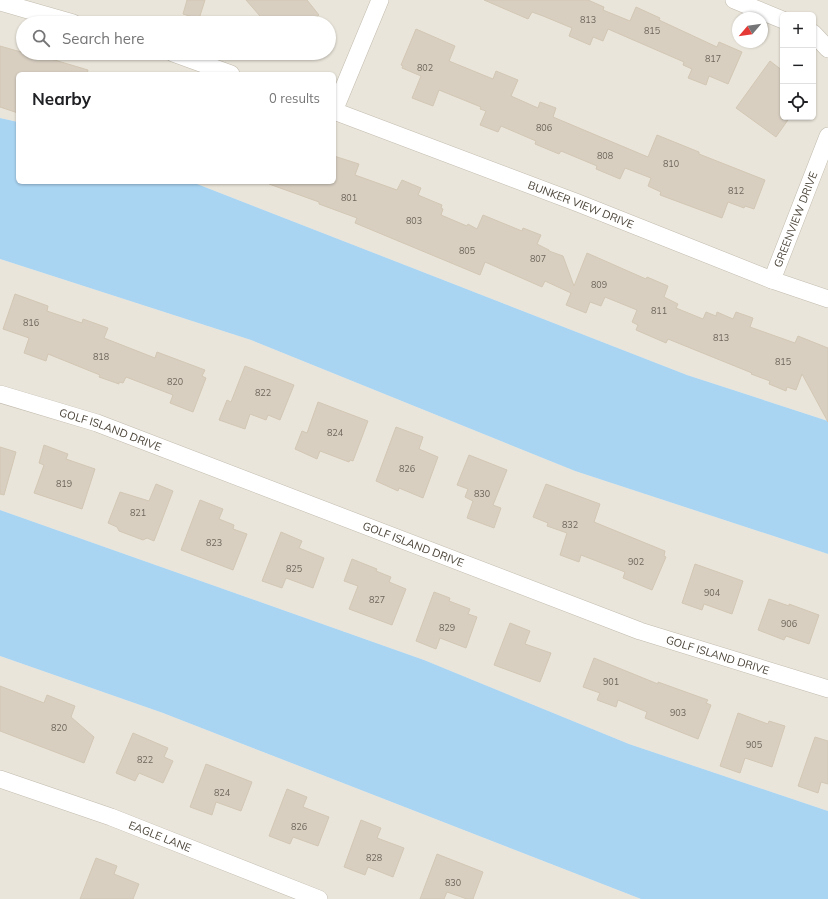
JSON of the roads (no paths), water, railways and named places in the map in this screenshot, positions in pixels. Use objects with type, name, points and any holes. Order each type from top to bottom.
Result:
[{"type":"street","points":[[336,106],[380,0]]},
{"type":"street","points":[[734,0],[780,19]]},
{"type":"street","points":[[0,2],[48,16]]},
{"type":"street","points":[[816,36],[828,48]]},
{"type":"street","points":[[192,60],[225,72]]},
{"type":"street","name":"BUNKER VIEW DRIVE","points":[[336,112],[578,203],[772,280],[828,299]]},
{"type":"street","name":"GREENVIEW DRIVE","points":[[772,280],[828,136]]},
{"type":"street","name":"GOLF ISLAND DRIVE","points":[[0,394],[97,424],[640,631],[828,689]]},
{"type":"street","name":"EAGLE LANE","points":[[0,779],[111,817],[319,899]]},
{"type":"water","points":[[0,118],[16,122],[16,184],[197,184],[687,375],[828,421],[828,554],[575,471],[251,340],[0,259]]},
{"type":"water","points":[[0,510],[424,660],[629,744],[828,811],[828,899],[641,899],[163,713],[0,656]]}]
